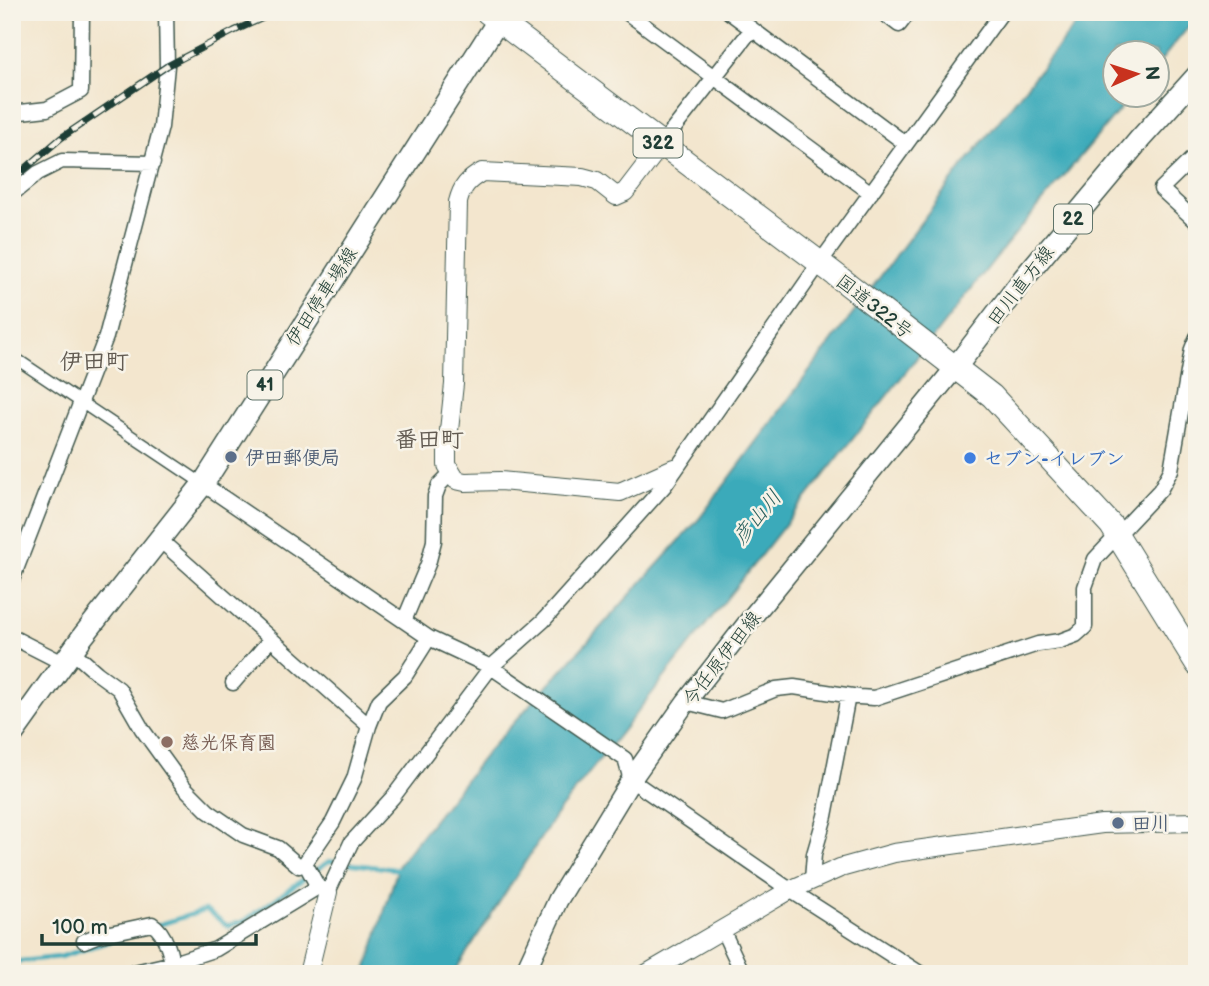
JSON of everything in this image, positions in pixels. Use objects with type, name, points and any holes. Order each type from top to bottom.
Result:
[{"type":"highway","name":"国道322号","points":[[497,15],[661,145],[992,396],[1111,525],[1197,664]]},
{"type":"main road","name":"伊田停車場線","points":[[12,735],[68,657],[203,484],[497,15]]},
{"type":"main road","name":"田川直方線","points":[[947,362],[1024,278],[1140,139],[1197,76]]},
{"type":"main road","name":"今任原伊田線","points":[[524,974],[558,900],[631,780],[686,702],[947,362]]},
{"type":"street","points":[[12,113],[47,109],[80,91],[82,12]]},
{"type":"street","points":[[12,580],[106,337],[161,127],[167,66],[166,12]]},
{"type":"street","points":[[626,12],[871,192]]},
{"type":"street","points":[[729,12],[906,144]]},
{"type":"street","points":[[882,12],[900,25],[909,12]]},
{"type":"street","points":[[127,974],[172,968],[216,948],[320,887],[351,843],[393,797],[495,670],[543,621],[665,485],[674,468],[825,268],[871,192],[1002,12]]},
{"type":"street","points":[[674,468],[620,492],[500,481],[465,482],[456,480],[450,474],[447,449],[454,384],[458,202],[462,188],[482,172],[570,177],[597,181],[617,196],[625,192],[752,29]]},
{"type":"street","points":[[1197,153],[1161,189],[1197,222]]},
{"type":"street","points":[[12,194],[44,169],[62,162],[153,163]]},
{"type":"street","points":[[686,702],[722,710],[776,689],[794,687],[874,698],[1001,655],[1076,635],[1085,627],[1085,587],[1095,559],[1160,490],[1171,470],[1192,349],[1197,337]]},
{"type":"street","points":[[12,356],[429,638],[495,670],[625,760],[631,780],[790,890],[921,974]]},
{"type":"street","points":[[404,621],[428,564],[434,541],[435,496],[439,485],[450,474]]},
{"type":"street","points":[[160,540],[369,726]]},
{"type":"street","points":[[12,637],[68,657],[119,689],[142,729],[184,787],[208,811],[243,835],[278,848],[299,866],[306,864],[333,822],[354,779],[379,701],[405,676],[429,638]]},
{"type":"street","points":[[233,683],[271,639]]},
{"type":"street","points":[[812,880],[814,854],[825,816],[848,696]]},
{"type":"street","points":[[646,974],[790,890],[840,868],[894,853],[1102,824],[1197,822]]},
{"type":"street","points":[[306,864],[320,887],[308,974]]},
{"type":"street","points":[[84,941],[152,924],[161,930],[172,968]]},
{"type":"street","points":[[722,929],[743,974]]},
{"type":"water","name":"彦山川","points":[[1086,12],[1197,12],[1197,17],[1170,49],[1170,38],[1100,38],[1100,108],[1121,108],[1006,245],[555,816],[453,974],[365,974],[399,864],[489,750],[699,519],[963,166]]},
{"type":"waterway","points":[[158,925],[206,910],[228,926],[244,921],[329,861],[402,870]]},
{"type":"waterway","points":[[12,962],[60,957],[123,937]]},
{"type":"railway","points":[[12,180],[61,138],[167,66],[276,12]]},
{"type":"place","name":"伊田郵便局","points":[[231,457]]},
{"type":"place","name":"セブン-イレブン","points":[[970,458]]},
{"type":"place","name":"慈光保育園","points":[[167,742]]},
{"type":"place","name":"田川","points":[[1118,823]]},
{"type":"district","name":"伊田町","points":[[94,361]]},
{"type":"district","name":"番田町","points":[[429,439]]}]
